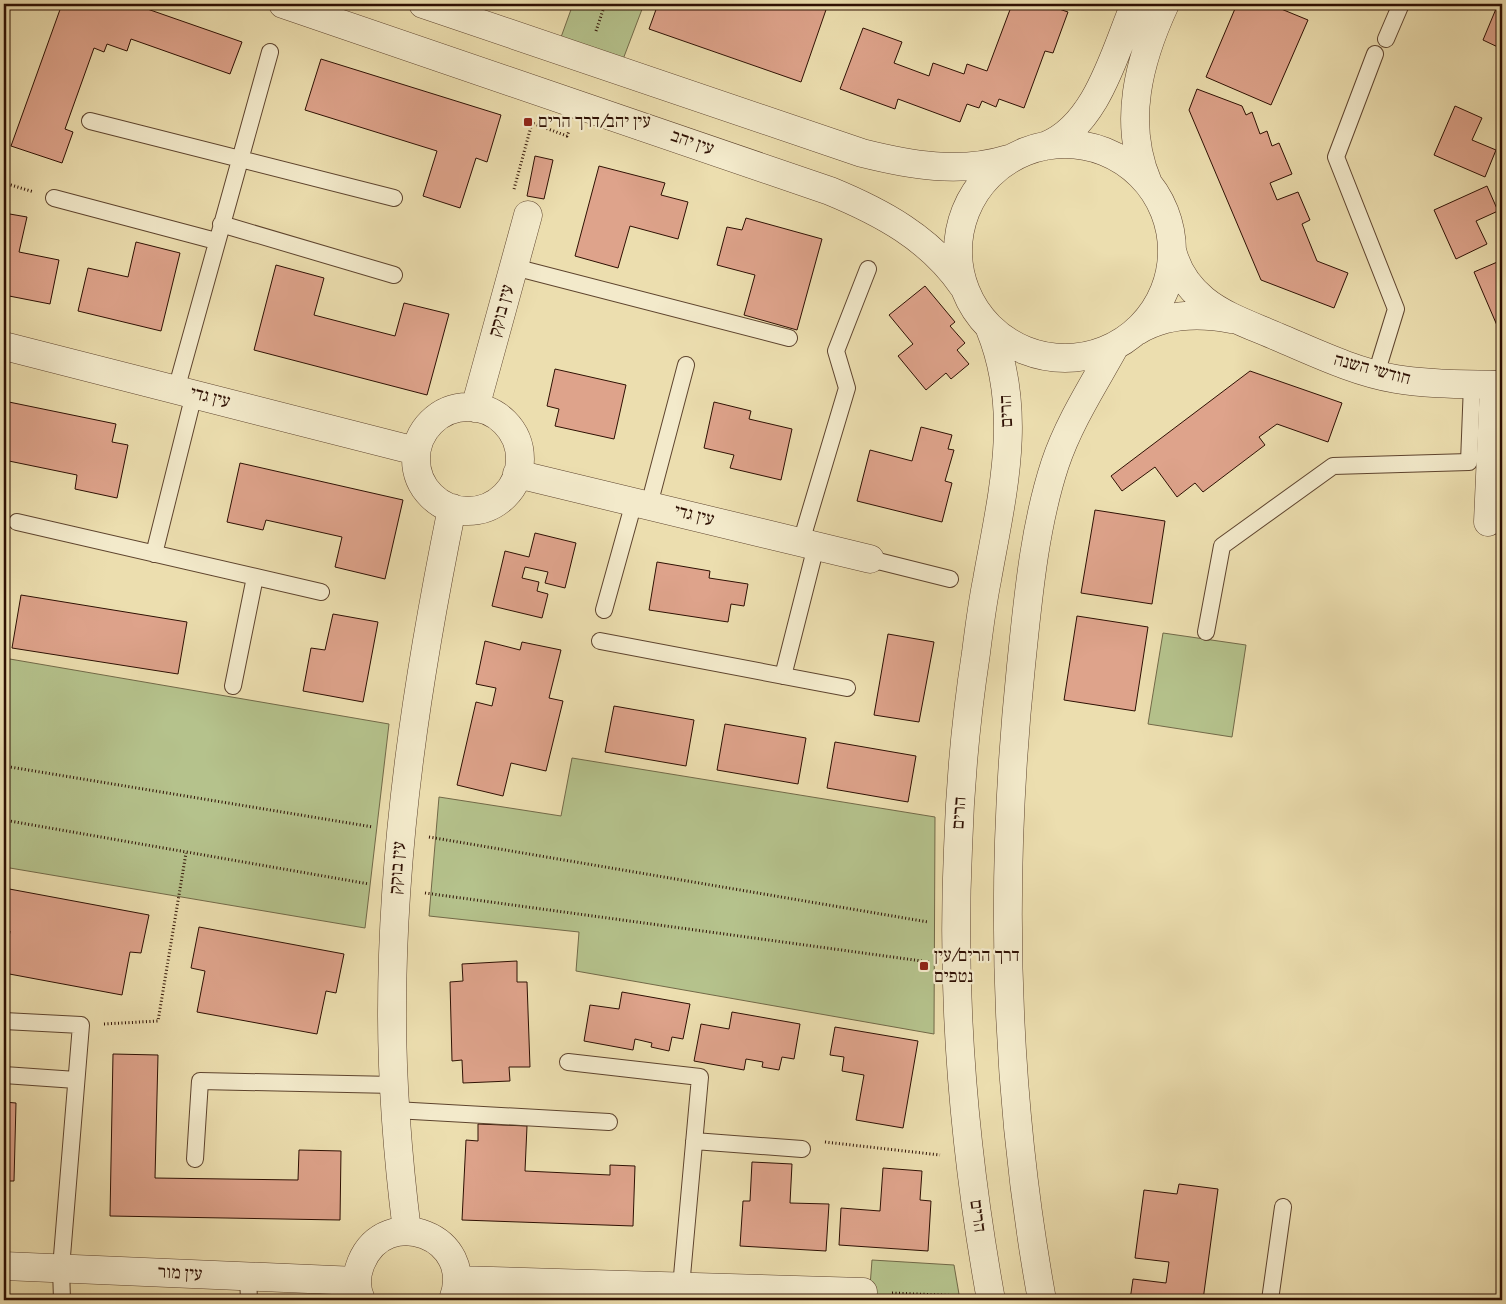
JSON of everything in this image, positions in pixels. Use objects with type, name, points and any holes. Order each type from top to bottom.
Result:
[{"type":"street","name":"עין יהב","points":[[283,4],[830,190],[857,202],[912,233],[946,263],[963,286]]},
{"type":"street","points":[[423,4],[862,153],[900,162],[952,167],[984,165],[1042,147],[1063,144],[1096,149],[1126,163],[1150,186]]},
{"type":"street","points":[[1042,147],[1066,134],[1089,110],[1135,4]]},
{"type":"street","points":[[1042,1300],[1023,1174],[1014,1084],[1009,992],[1008,891],[1017,711],[1027,614],[1045,497],[1063,444],[1122,341],[1142,325],[1161,298],[1171,266],[1172,250],[1166,217],[1150,186],[1138,154],[1135,108],[1142,61],[1165,4]]},
{"type":"street","points":[[990,329],[970,302],[963,286],[957,253],[958,236],[968,205],[987,178],[1014,156]]},
{"type":"street","name":"עין בוקק","points":[[475,408],[528,215]]},
{"type":"street","name":"חודשי השנה","points":[[1172,250],[1180,274],[1198,295],[1220,311],[1249,325],[1337,362],[1376,374],[1415,382],[1489,385]]},
{"type":"street","name":"חודשי השנה","points":[[990,329],[1018,348],[1049,357],[1082,357],[1122,341],[1155,322],[1188,316],[1222,317],[1249,325]]},
{"type":"street","name":"הרים","points":[[990,329],[1001,355],[1004,372],[1008,425],[1007,462],[973,670],[963,768],[956,927],[958,1037],[969,1158],[990,1299]]},
{"type":"street","name":"עין גדי","points":[[4,346],[416,451]]},
{"type":"street","points":[[1488,522],[1489,385]]},
{"type":"street","points":[[459,408],[475,408],[497,416],[514,434],[519,450],[517,474],[505,494],[492,504],[468,510],[452,508],[438,501],[422,483],[417,468],[416,451],[425,429],[436,418],[459,408]]},
{"type":"street","name":"עין גדי","points":[[517,474],[870,559]]},
{"type":"street","name":"עין בוקק","points":[[407,1231],[395,1098],[392,1013],[396,889],[401,832],[424,654],[452,508]]},
{"type":"street","points":[[359,1291],[359,1266],[371,1247],[384,1237],[407,1231],[429,1236],[442,1245],[451,1257],[455,1290],[577,1292],[681,1287],[827,1295],[863,1292]]},
{"type":"street","name":"עין מור","points":[[4,1266],[61,1268],[249,1288],[359,1291]]},
{"type":"lane","points":[[1386,39],[1401,4]]},
{"type":"lane","points":[[154,554],[216,241],[270,52]]},
{"type":"lane","points":[[1375,54],[1336,157],[1396,309],[1376,374]]},
{"type":"lane","points":[[90,121],[394,198]]},
{"type":"lane","points":[[54,198],[216,241]]},
{"type":"lane","points":[[221,224],[394,275]]},
{"type":"lane","points":[[514,266],[788,338]]},
{"type":"lane","points":[[783,676],[809,544],[847,388],[836,351],[868,269]]},
{"type":"lane","points":[[604,610],[686,365]]},
{"type":"lane","points":[[1206,632],[1222,546],[1334,466],[1469,462],[1489,385]]},
{"type":"lane","points":[[17,522],[321,592]]},
{"type":"lane","points":[[870,559],[950,579]]},
{"type":"lane","points":[[234,686],[255,577]]},
{"type":"lane","points":[[600,641],[847,688]]},
{"type":"lane","points":[[4,1021],[81,1025],[61,1268],[62,1300]]},
{"type":"lane","points":[[568,1062],[700,1077],[681,1287]]},
{"type":"lane","points":[[4,1075],[76,1080]]},
{"type":"lane","points":[[195,1159],[200,1081],[395,1098],[609,1122]]},
{"type":"lane","points":[[694,1141],[802,1150]]},
{"type":"lane","points":[[1270,1300],[1282,1207]]},
{"type":"path","points":[[528,215],[508,211],[532,123],[567,136],[580,105]]},
{"type":"path","points":[[4,183],[54,198]]},
{"type":"path","points":[[4,766],[956,927]]},
{"type":"path","points":[[4,820],[396,889],[957,965]]},
{"type":"path","points":[[81,1025],[158,1021],[186,852]]},
{"type":"path","points":[[802,1150],[813,1141],[969,1158]]},
{"type":"path","points":[[863,1292],[990,1299]]},
{"type":"green space","points":[[573,4],[644,4],[622,62],[560,40]]},
{"type":"green space","points":[[1163,633],[1246,645],[1232,737],[1148,724]]},
{"type":"green space","points":[[4,658],[389,724],[365,928],[4,867]]},
{"type":"green space","points":[[572,758],[935,817],[934,1034],[576,971],[579,932],[429,916],[439,797],[561,816]]},
{"type":"green space","points":[[872,1260],[954,1265],[960,1300],[869,1300]]},
{"type":"building","points":[[62,4],[133,4],[242,42],[230,74],[131,39],[127,51],[107,44],[104,52],[94,48],[65,129],[73,132],[62,163],[11,146]]},
{"type":"building","points":[[658,4],[828,4],[801,82],[649,29]]},
{"type":"building","points":[[1000,4],[1044,4],[1068,12],[1053,53],[1045,51],[1024,108],[999,99],[996,107],[982,101],[979,108],[967,104],[960,122],[898,99],[895,109],[840,89],[863,28],[902,42],[894,63],[929,76],[933,63],[964,74],[967,64],[987,71],[1011,7]]},
{"type":"building","points":[[1237,4],[1269,4],[1308,20],[1271,105],[1206,77]]},
{"type":"building","points":[[1498,4],[1502,4],[1502,49],[1483,40]]},
{"type":"building","points":[[321,59],[501,115],[487,162],[476,158],[460,208],[423,196],[437,151],[305,110]]},
{"type":"building","points":[[1197,89],[1242,106],[1246,115],[1252,112],[1260,134],[1267,131],[1272,146],[1279,143],[1292,174],[1270,183],[1277,200],[1298,192],[1310,220],[1302,224],[1317,261],[1348,273],[1334,308],[1261,280],[1189,110]]},
{"type":"building","points":[[1455,106],[1482,118],[1472,140],[1496,150],[1485,177],[1434,155]]},
{"type":"building","points":[[535,156],[553,160],[544,199],[527,196]]},
{"type":"building","points":[[599,166],[665,183],[661,195],[688,202],[678,239],[630,226],[618,268],[575,256]]},
{"type":"building","points":[[1487,186],[1498,211],[1476,221],[1487,244],[1456,259],[1434,210]]},
{"type":"building","points":[[4,213],[27,217],[19,252],[59,260],[50,304],[4,295]]},
{"type":"building","points":[[746,218],[822,239],[797,330],[744,315],[755,275],[717,265],[727,227],[742,230]]},
{"type":"building","points":[[136,242],[180,253],[161,331],[78,311],[88,268],[128,277]]},
{"type":"building","points":[[1502,260],[1502,337],[1474,272]]},
{"type":"building","points":[[276,265],[324,278],[314,315],[395,336],[404,303],[449,314],[427,395],[254,350]]},
{"type":"building","points":[[925,286],[955,322],[950,326],[965,343],[957,350],[969,364],[951,379],[946,373],[926,390],[898,356],[913,344],[889,315]]},
{"type":"building","points":[[555,369],[626,385],[614,439],[555,426],[559,409],[547,406]]},
{"type":"building","points":[[1250,371],[1342,403],[1328,442],[1277,424],[1259,437],[1265,445],[1203,492],[1195,483],[1177,497],[1155,467],[1122,491],[1111,476]]},
{"type":"building","points":[[4,401],[116,424],[112,442],[128,445],[117,498],[75,489],[77,475],[4,460]]},
{"type":"building","points":[[714,402],[751,411],[749,419],[792,429],[781,480],[730,468],[734,455],[704,448]]},
{"type":"building","points":[[921,427],[952,435],[948,449],[954,450],[945,481],[952,483],[942,522],[857,501],[870,450],[912,461]]},
{"type":"building","points":[[240,463],[403,500],[385,579],[335,567],[342,537],[266,520],[263,530],[227,522]]},
{"type":"building","points":[[1095,510],[1165,521],[1152,604],[1081,593]]},
{"type":"building","points":[[535,533],[576,543],[565,588],[545,583],[548,572],[525,567],[522,578],[539,582],[537,591],[548,594],[542,618],[492,606],[505,551],[529,557]]},
{"type":"building","points":[[657,562],[710,571],[709,578],[748,584],[744,606],[731,604],[728,622],[649,610]]},
{"type":"building","points":[[21,595],[187,622],[178,674],[12,648]]},
{"type":"building","points":[[333,614],[378,622],[363,702],[303,691],[311,648],[325,650]]},
{"type":"building","points":[[1077,616],[1148,627],[1135,711],[1064,700]]},
{"type":"building","points":[[888,634],[934,642],[919,722],[874,715]]},
{"type":"building","points":[[485,641],[520,650],[522,642],[561,650],[549,698],[563,701],[546,771],[511,763],[503,796],[457,785],[476,702],[492,706],[496,688],[476,684]]},
{"type":"building","points":[[614,706],[694,720],[686,766],[605,752]]},
{"type":"building","points":[[725,724],[806,738],[798,784],[717,770]]},
{"type":"building","points":[[835,742],[916,756],[908,802],[827,788]]},
{"type":"building","points":[[4,888],[149,915],[141,953],[130,952],[122,995],[4,973],[10,931],[4,930]]},
{"type":"building","points":[[199,927],[344,954],[336,993],[326,991],[317,1034],[197,1012],[205,971],[191,968]]},
{"type":"building","points":[[517,961],[517,982],[527,982],[530,1067],[509,1067],[510,1081],[463,1083],[462,1060],[452,1061],[450,982],[463,981],[462,964]]},
{"type":"building","points":[[622,992],[690,1004],[683,1039],[672,1037],[669,1051],[651,1047],[652,1043],[635,1039],[633,1050],[584,1041],[590,1005],[619,1009]]},
{"type":"building","points":[[732,1012],[800,1024],[794,1059],[782,1057],[779,1070],[762,1067],[763,1062],[746,1059],[744,1070],[694,1061],[701,1024],[729,1029]]},
{"type":"building","points":[[835,1027],[918,1041],[903,1128],[856,1120],[864,1075],[842,1071],[844,1057],[830,1055]]},
{"type":"building","points":[[113,1054],[158,1055],[155,1178],[298,1180],[299,1150],[341,1151],[340,1220],[110,1216]]},
{"type":"building","points":[[4,1102],[16,1103],[14,1181],[4,1181]]},
{"type":"building","points":[[478,1124],[527,1126],[525,1171],[610,1175],[610,1165],[635,1166],[633,1226],[462,1220],[466,1140],[478,1141]]},
{"type":"building","points":[[752,1162],[792,1164],[790,1203],[829,1204],[826,1251],[740,1246],[743,1201],[750,1201]]},
{"type":"building","points":[[883,1168],[922,1171],[920,1200],[931,1201],[928,1251],[839,1245],[841,1208],[880,1211]]},
{"type":"building","points":[[1179,1184],[1218,1189],[1203,1300],[1130,1300],[1133,1279],[1166,1283],[1169,1262],[1135,1258],[1144,1190],[1177,1194]]},
{"type":"place","name":"עין יהב/דרך הרים","points":[[528,122]]},
{"type":"place","name":"דרך הרים/עין נטפים","points":[[924,966]]}]
